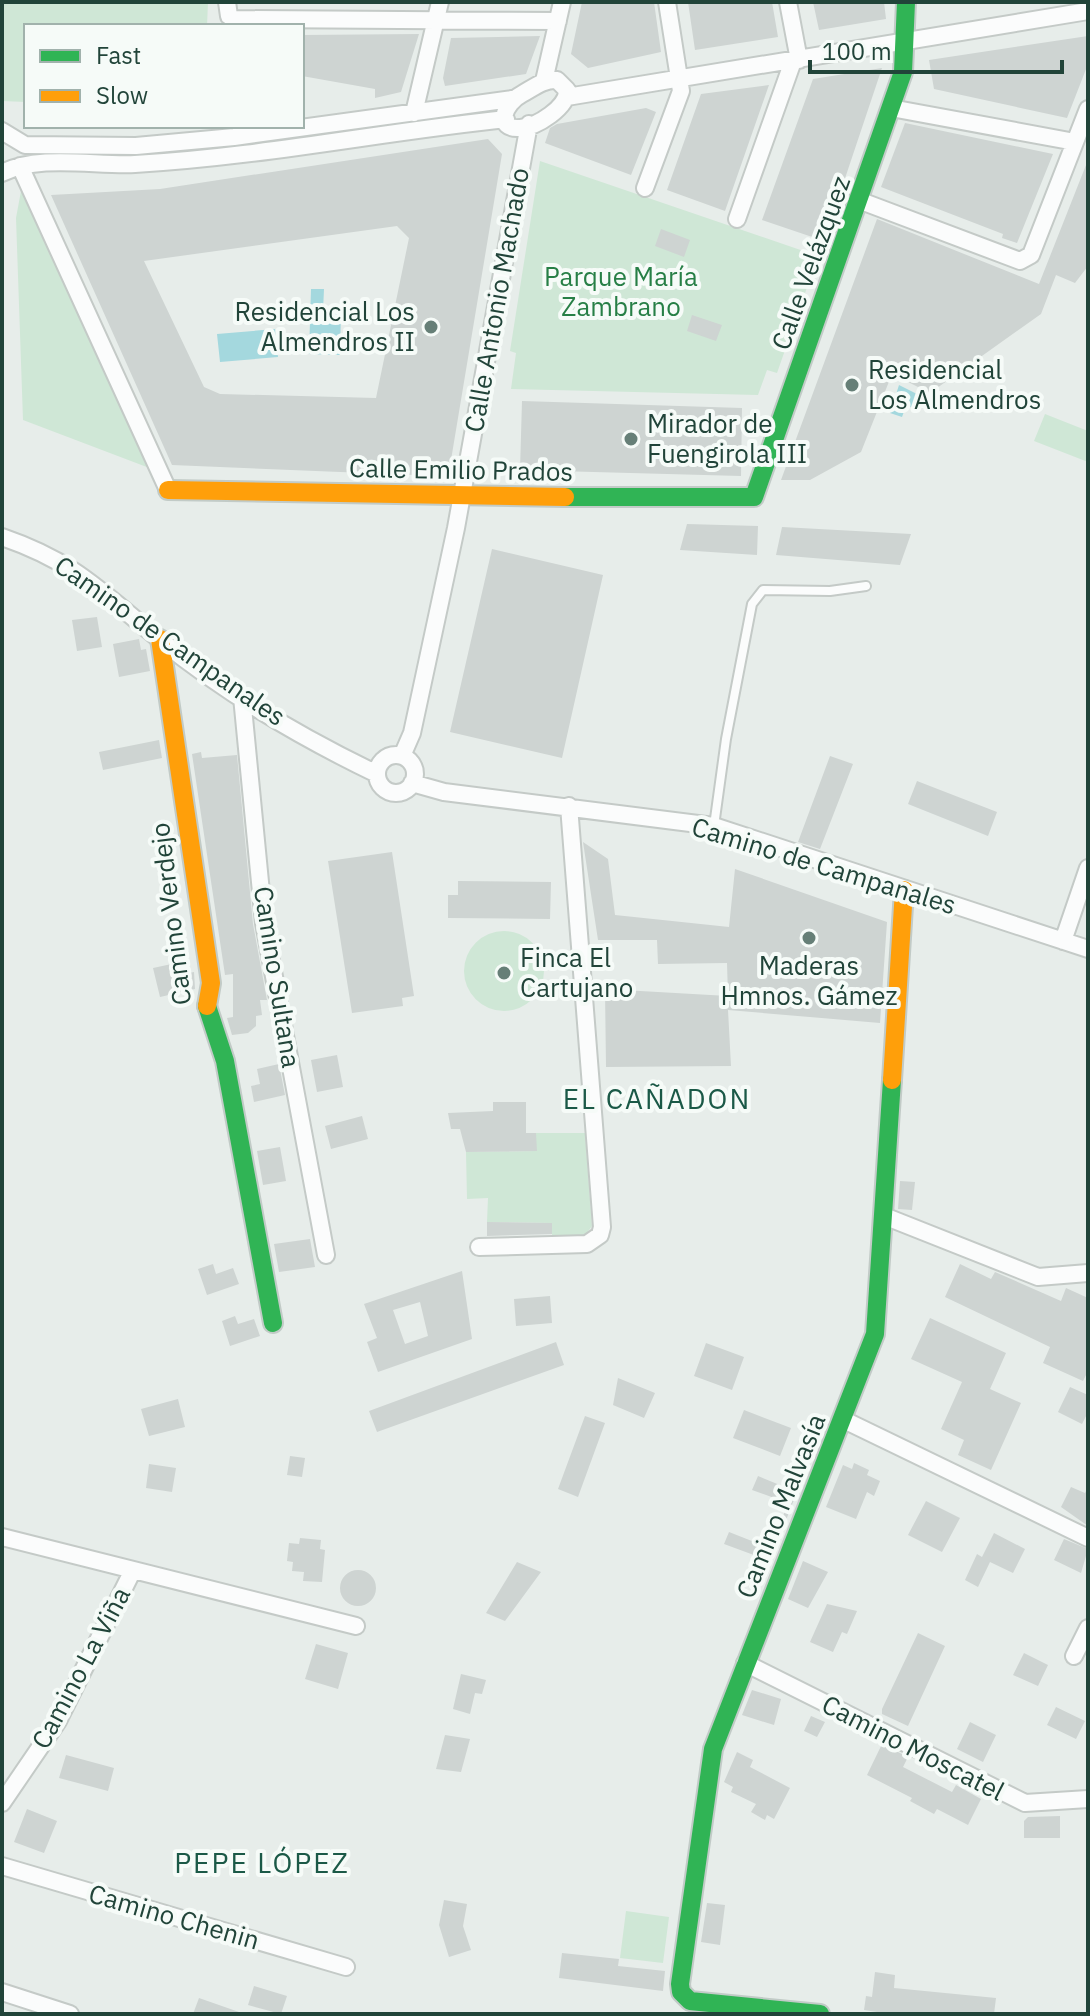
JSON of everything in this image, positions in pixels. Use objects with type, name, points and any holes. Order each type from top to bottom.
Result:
[{"type":"street","points":[[414,113],[440,2]]},
{"type":"street","points":[[544,81],[562,2]]},
{"type":"street","points":[[645,188],[681,91],[667,2]]},
{"type":"street","points":[[737,219],[796,60],[788,2]]},
{"type":"street","name":"Calle Velázquez","points":[[754,497],[861,201],[903,72],[906,2]]},
{"type":"street","points":[[228,9],[436,20],[558,21]]},
{"type":"street","points":[[2,172],[20,166],[135,164],[222,155],[506,119],[519,128],[560,107],[567,97],[1088,11]]},
{"type":"street","points":[[506,119],[506,105],[512,99],[544,81],[561,82],[567,97]]},
{"type":"street","points":[[304,126],[512,99]]},
{"type":"street","points":[[891,108],[1075,142]]},
{"type":"street","points":[[861,201],[1020,261],[1031,255],[1088,109]]},
{"type":"street","name":"Calle Antonio Machado","points":[[402,756],[412,733],[462,497],[529,124]]},
{"type":"street","points":[[2,131],[25,145],[136,146],[288,128]]},
{"type":"street","points":[[2,131],[11,154],[2,172]]},
{"type":"street","points":[[20,166],[168,490]]},
{"type":"street","name":"Calle Emilio Prados","points":[[168,490],[462,497],[754,497]]},
{"type":"street","name":"Camino de Campanales","points":[[2,537],[74,569],[114,598],[160,639],[242,697],[377,774]]},
{"type":"street","name":"Camino Verdejo","points":[[160,639],[211,983],[207,1006],[225,1061],[273,1323]]},
{"type":"street","name":"Camino Sultana","points":[[242,697],[264,923],[326,1255]]},
{"type":"street","points":[[402,756],[412,764],[412,783],[403,791],[392,792],[381,786],[377,774],[384,759],[402,756]]},
{"type":"street","name":"Camino de Campanales","points":[[412,783],[444,792],[714,826],[1088,949]]},
{"type":"street","points":[[479,1247],[587,1244],[600,1235],[602,1227],[569,806]]},
{"type":"street","points":[[1063,941],[1088,868]]},
{"type":"street","name":"Camino Malvasía","points":[[820,2014],[690,2001],[681,1992],[706,1779],[713,1749],[875,1334],[904,890]]},
{"type":"street","points":[[884,1216],[1038,1277],[1088,1273]]},
{"type":"street","points":[[844,1420],[1088,1538]]},
{"type":"street","points":[[2,1537],[356,1626]]},
{"type":"street","name":"Camino La Viña","points":[[2,1803],[58,1721],[132,1572]]},
{"type":"street","points":[[1074,1656],[1088,1628]]},
{"type":"street","name":"Camino Moscatel","points":[[745,1663],[1025,1803],[1088,1799]]},
{"type":"street","name":"Camino Chenin","points":[[2,1866],[346,1967]]},
{"type":"street","points":[[2,1992],[70,2014]]},
{"type":"lane","points":[[714,826],[726,739],[752,604],[757,595],[763,590],[830,591],[866,586]]},
{"type":"green space","points":[[2,2],[208,2],[207,24],[24,24],[24,102],[2,101]]},
{"type":"green space","name":"Parque María Zambrano","points":[[540,161],[818,256],[777,373],[767,370],[758,395],[511,389],[516,353],[510,351]]},
{"type":"green space","points":[[21,191],[152,469],[23,420],[16,218]]},
{"type":"green space","points":[[1045,414],[1088,431],[1088,462],[1034,441]]},
{"type":"green space","name":"Finca El Cartujano","points":[[504,931],[519,934],[532,943],[541,956],[544,971],[541,986],[532,999],[519,1008],[504,1011],[489,1008],[476,999],[467,986],[464,971],[467,956],[476,943],[489,934]]},
{"type":"green space","points":[[536,1133],[585,1133],[592,1226],[584,1237],[552,1238],[552,1223],[487,1222],[488,1198],[467,1199],[466,1152],[536,1151]]},
{"type":"green space","points":[[626,1911],[669,1917],[663,1963],[620,1958]]},
{"type":"water","points":[[311,289],[324,289],[323,311],[341,311],[340,355],[309,354]]},
{"type":"water","points":[[275,329],[278,357],[220,362],[217,334]]},
{"type":"water","points":[[899,385],[925,398],[914,408],[906,406],[902,417],[890,413]]},
{"type":"building","points":[[582,2],[654,2],[661,52],[588,68],[571,54]]},
{"type":"building","points":[[688,2],[772,2],[778,37],[695,50]]},
{"type":"building","points":[[813,2],[884,2],[886,19],[819,30]]},
{"type":"building","points":[[419,34],[401,92],[375,98],[375,89],[304,76],[304,35]]},
{"type":"building","points":[[540,36],[526,74],[445,86],[443,78],[451,38]]},
{"type":"building","points":[[1088,36],[1088,64],[1067,118],[934,89],[929,60]]},
{"type":"building","points":[[882,68],[824,241],[762,220],[813,79]]},
{"type":"building","points":[[769,85],[725,211],[667,190],[701,94]]},
{"type":"building","points":[[646,108],[656,112],[631,175],[545,143],[550,128],[557,124]]},
{"type":"building","points":[[905,123],[1053,154],[1017,243],[1002,238],[1003,234],[881,187]]},
{"type":"building","points":[[488,139],[502,154],[450,466],[439,476],[172,465],[51,195],[160,189]],"holes":[[[397,226],[409,238],[376,398],[220,394],[204,387],[144,261]]]},
{"type":"building","points":[[1088,160],[1088,266],[1075,283],[1056,275],[1041,314],[930,393],[892,374],[861,452],[810,480],[781,480],[877,219],[1039,284]]},
{"type":"building","points":[[661,229],[690,240],[684,257],[655,246]]},
{"type":"building","points":[[692,315],[722,325],[716,341],[687,331]]},
{"type":"building","name":"Mirador de Fuengirola III","points":[[522,401],[742,408],[741,476],[520,470]]},
{"type":"building","points":[[687,524],[758,526],[757,555],[680,550]]},
{"type":"building","points":[[782,527],[911,534],[900,565],[776,555]]},
{"type":"building","points":[[492,549],[603,575],[562,758],[450,732]]},
{"type":"building","points":[[97,617],[102,647],[77,651],[72,620]]},
{"type":"building","points":[[139,639],[141,650],[146,649],[150,671],[119,677],[113,644]]},
{"type":"building","points":[[159,740],[162,758],[103,770],[99,752]]},
{"type":"building","points":[[201,752],[202,758],[237,755],[253,924],[267,1000],[260,1000],[262,1015],[256,1016],[256,1026],[248,1033],[232,1035],[227,1018],[233,1017],[233,974],[225,975],[192,754]]},
{"type":"building","points":[[830,756],[853,764],[820,849],[798,842]]},
{"type":"building","points":[[917,781],[997,812],[988,836],[908,804]]},
{"type":"building","points":[[583,842],[608,859],[615,915],[729,927],[735,869],[887,922],[880,1023],[728,1010],[731,1066],[606,1067],[605,989],[728,996],[727,963],[658,964],[657,940],[598,940]]},
{"type":"building","points":[[392,852],[414,996],[402,998],[403,1006],[352,1013],[328,861]]},
{"type":"building","points":[[458,881],[551,882],[550,919],[448,918],[448,895],[458,895]]},
{"type":"building","points":[[181,962],[184,974],[194,972],[195,989],[160,997],[153,968]]},
{"type":"building","points":[[337,1055],[343,1087],[317,1092],[311,1060]]},
{"type":"building","points":[[279,1064],[285,1095],[254,1102],[251,1086],[260,1084],[257,1069]]},
{"type":"building","points":[[493,1102],[526,1102],[526,1133],[536,1133],[537,1151],[466,1152],[460,1129],[451,1129],[448,1113],[493,1111]]},
{"type":"building","points":[[362,1116],[368,1139],[331,1149],[325,1126]]},
{"type":"building","points":[[280,1147],[286,1181],[263,1185],[257,1151]]},
{"type":"building","points":[[900,1181],[915,1182],[912,1210],[898,1209]]},
{"type":"building","points":[[487,1222],[552,1223],[552,1234],[487,1236]]},
{"type":"building","points":[[310,1239],[315,1267],[279,1272],[274,1244]]},
{"type":"building","points":[[213,1264],[216,1274],[233,1268],[239,1284],[207,1295],[198,1269]]},
{"type":"building","points":[[960,1264],[991,1279],[995,1272],[1061,1301],[1066,1288],[1088,1298],[1088,1371],[1083,1381],[1043,1363],[1050,1347],[945,1297]]},
{"type":"building","points":[[462,1271],[472,1339],[378,1372],[367,1342],[377,1338],[364,1304]],"holes":[[[420,1302],[428,1336],[405,1344],[393,1310]]]},
{"type":"building","points":[[550,1296],[552,1323],[516,1326],[514,1299]]},
{"type":"building","points":[[235,1316],[238,1324],[254,1319],[260,1336],[230,1346],[222,1321]]},
{"type":"building","points":[[930,1318],[1006,1353],[990,1389],[1021,1403],[991,1470],[958,1455],[964,1440],[941,1429],[962,1382],[911,1359]]},
{"type":"building","points":[[556,1342],[564,1365],[377,1432],[369,1411]]},
{"type":"building","points":[[706,1343],[744,1357],[732,1390],[694,1376]]},
{"type":"building","points":[[618,1378],[655,1393],[644,1418],[613,1405]]},
{"type":"building","points":[[1070,1387],[1088,1395],[1088,1412],[1082,1424],[1058,1412]]},
{"type":"building","points":[[178,1399],[185,1427],[149,1436],[141,1409]]},
{"type":"building","points":[[744,1410],[791,1428],[780,1456],[733,1438]]},
{"type":"building","points":[[585,1416],[605,1423],[578,1497],[558,1489]]},
{"type":"building","points":[[290,1456],[305,1458],[302,1477],[287,1475]]},
{"type":"building","points":[[854,1463],[869,1470],[867,1475],[880,1481],[874,1496],[867,1492],[856,1519],[826,1507],[843,1465],[852,1469]]},
{"type":"building","points":[[149,1464],[176,1468],[172,1492],[146,1488]]},
{"type":"building","points":[[758,1476],[797,1492],[770,1561],[724,1544],[729,1532],[762,1545],[766,1534],[775,1537],[788,1503],[752,1490]]},
{"type":"building","points":[[1071,1487],[1085,1493],[1088,1487],[1088,1526],[1061,1507]]},
{"type":"building","points":[[926,1501],[960,1518],[942,1552],[908,1535]]},
{"type":"building","points":[[994,1533],[1025,1549],[1013,1573],[990,1562],[978,1587],[965,1580],[977,1554],[982,1557]]},
{"type":"building","points":[[300,1538],[321,1540],[320,1549],[325,1550],[322,1582],[303,1581],[304,1572],[292,1571],[293,1562],[287,1561],[289,1543],[299,1544]]},
{"type":"building","points":[[1064,1539],[1088,1549],[1081,1573],[1054,1560]]},
{"type":"building","points":[[803,1561],[828,1572],[808,1608],[788,1599]]},
{"type":"building","points":[[517,1562],[541,1572],[505,1621],[486,1613]]},
{"type":"building","points":[[358,1570],[371,1575],[376,1588],[371,1601],[358,1606],[345,1601],[340,1588],[345,1575]]},
{"type":"building","points":[[827,1604],[857,1611],[847,1634],[842,1632],[833,1652],[810,1642]]},
{"type":"building","points":[[918,1633],[945,1646],[908,1726],[882,1714],[882,1709]]},
{"type":"building","points":[[316,1644],[348,1653],[338,1689],[305,1679]]},
{"type":"building","points":[[1024,1653],[1048,1665],[1038,1686],[1013,1675]]},
{"type":"building","points":[[461,1674],[486,1680],[482,1694],[475,1693],[470,1714],[453,1709]]},
{"type":"building","points":[[752,1690],[781,1699],[774,1725],[742,1715]]},
{"type":"building","points":[[1056,1707],[1085,1721],[1076,1739],[1047,1725]]},
{"type":"building","points":[[811,1716],[825,1722],[817,1737],[804,1731]]},
{"type":"building","points":[[970,1722],[996,1735],[983,1762],[957,1749]]},
{"type":"building","points":[[445,1735],[470,1739],[461,1772],[436,1769]]},
{"type":"building","points":[[882,1744],[908,1757],[903,1767],[952,1792],[956,1785],[981,1799],[968,1825],[937,1809],[934,1814],[910,1801],[912,1798],[867,1775]]},
{"type":"building","points":[[737,1752],[753,1760],[750,1767],[790,1788],[774,1819],[767,1815],[765,1820],[751,1812],[756,1804],[731,1792],[733,1787],[724,1782]]},
{"type":"building","points":[[66,1755],[114,1768],[108,1791],[59,1778]]},
{"type":"building","points":[[27,1809],[57,1821],[44,1853],[14,1842]]},
{"type":"building","points":[[1060,1816],[1060,1838],[1024,1838],[1024,1821],[1028,1817]]},
{"type":"building","points":[[444,1900],[467,1904],[463,1926],[471,1950],[449,1957],[439,1925]]},
{"type":"building","points":[[707,1903],[725,1905],[720,1945],[701,1942]]},
{"type":"building","points":[[562,1953],[619,1959],[618,1966],[665,1971],[663,1991],[559,1978]]},
{"type":"building","points":[[875,1972],[895,1975],[894,1988],[996,1998],[994,2014],[890,2014],[864,2010],[866,1996],[872,1997]]},
{"type":"building","points":[[254,1986],[287,1996],[281,2014],[248,2005]]},
{"type":"building","points":[[199,1998],[239,2012],[239,2014],[193,2014]]},
{"type":"traffic: fast","points":[[565,497],[754,497],[903,72],[906,2]]},
{"type":"traffic: fast","points":[[207,1006],[225,1061],[273,1323]]},
{"type":"traffic: fast","points":[[820,2014],[690,2001],[681,1992],[680,1984],[713,1749],[875,1334],[892,1080]]},
{"type":"traffic: slow","points":[[168,490],[565,497]]},
{"type":"traffic: slow","points":[[160,639],[211,983],[207,1006]]},
{"type":"traffic: slow","points":[[892,1080],[904,890]]},
{"type":"place","name":"Residencial Los Almendros II","points":[[431,327]]},
{"type":"place","name":"Residencial Los Almendros","points":[[852,385]]},
{"type":"place","name":"Mirador de Fuengirola III","points":[[631,439]]},
{"type":"place","name":"Maderas Hmnos. Gámez","points":[[809,938]]},
{"type":"place","name":"Finca El Cartujano","points":[[504,973]]},
{"type":"district","name":"EL CAÑADON","points":[[657,1099]]},
{"type":"district","name":"PEPE LÓPEZ","points":[[262,1863]]}]
